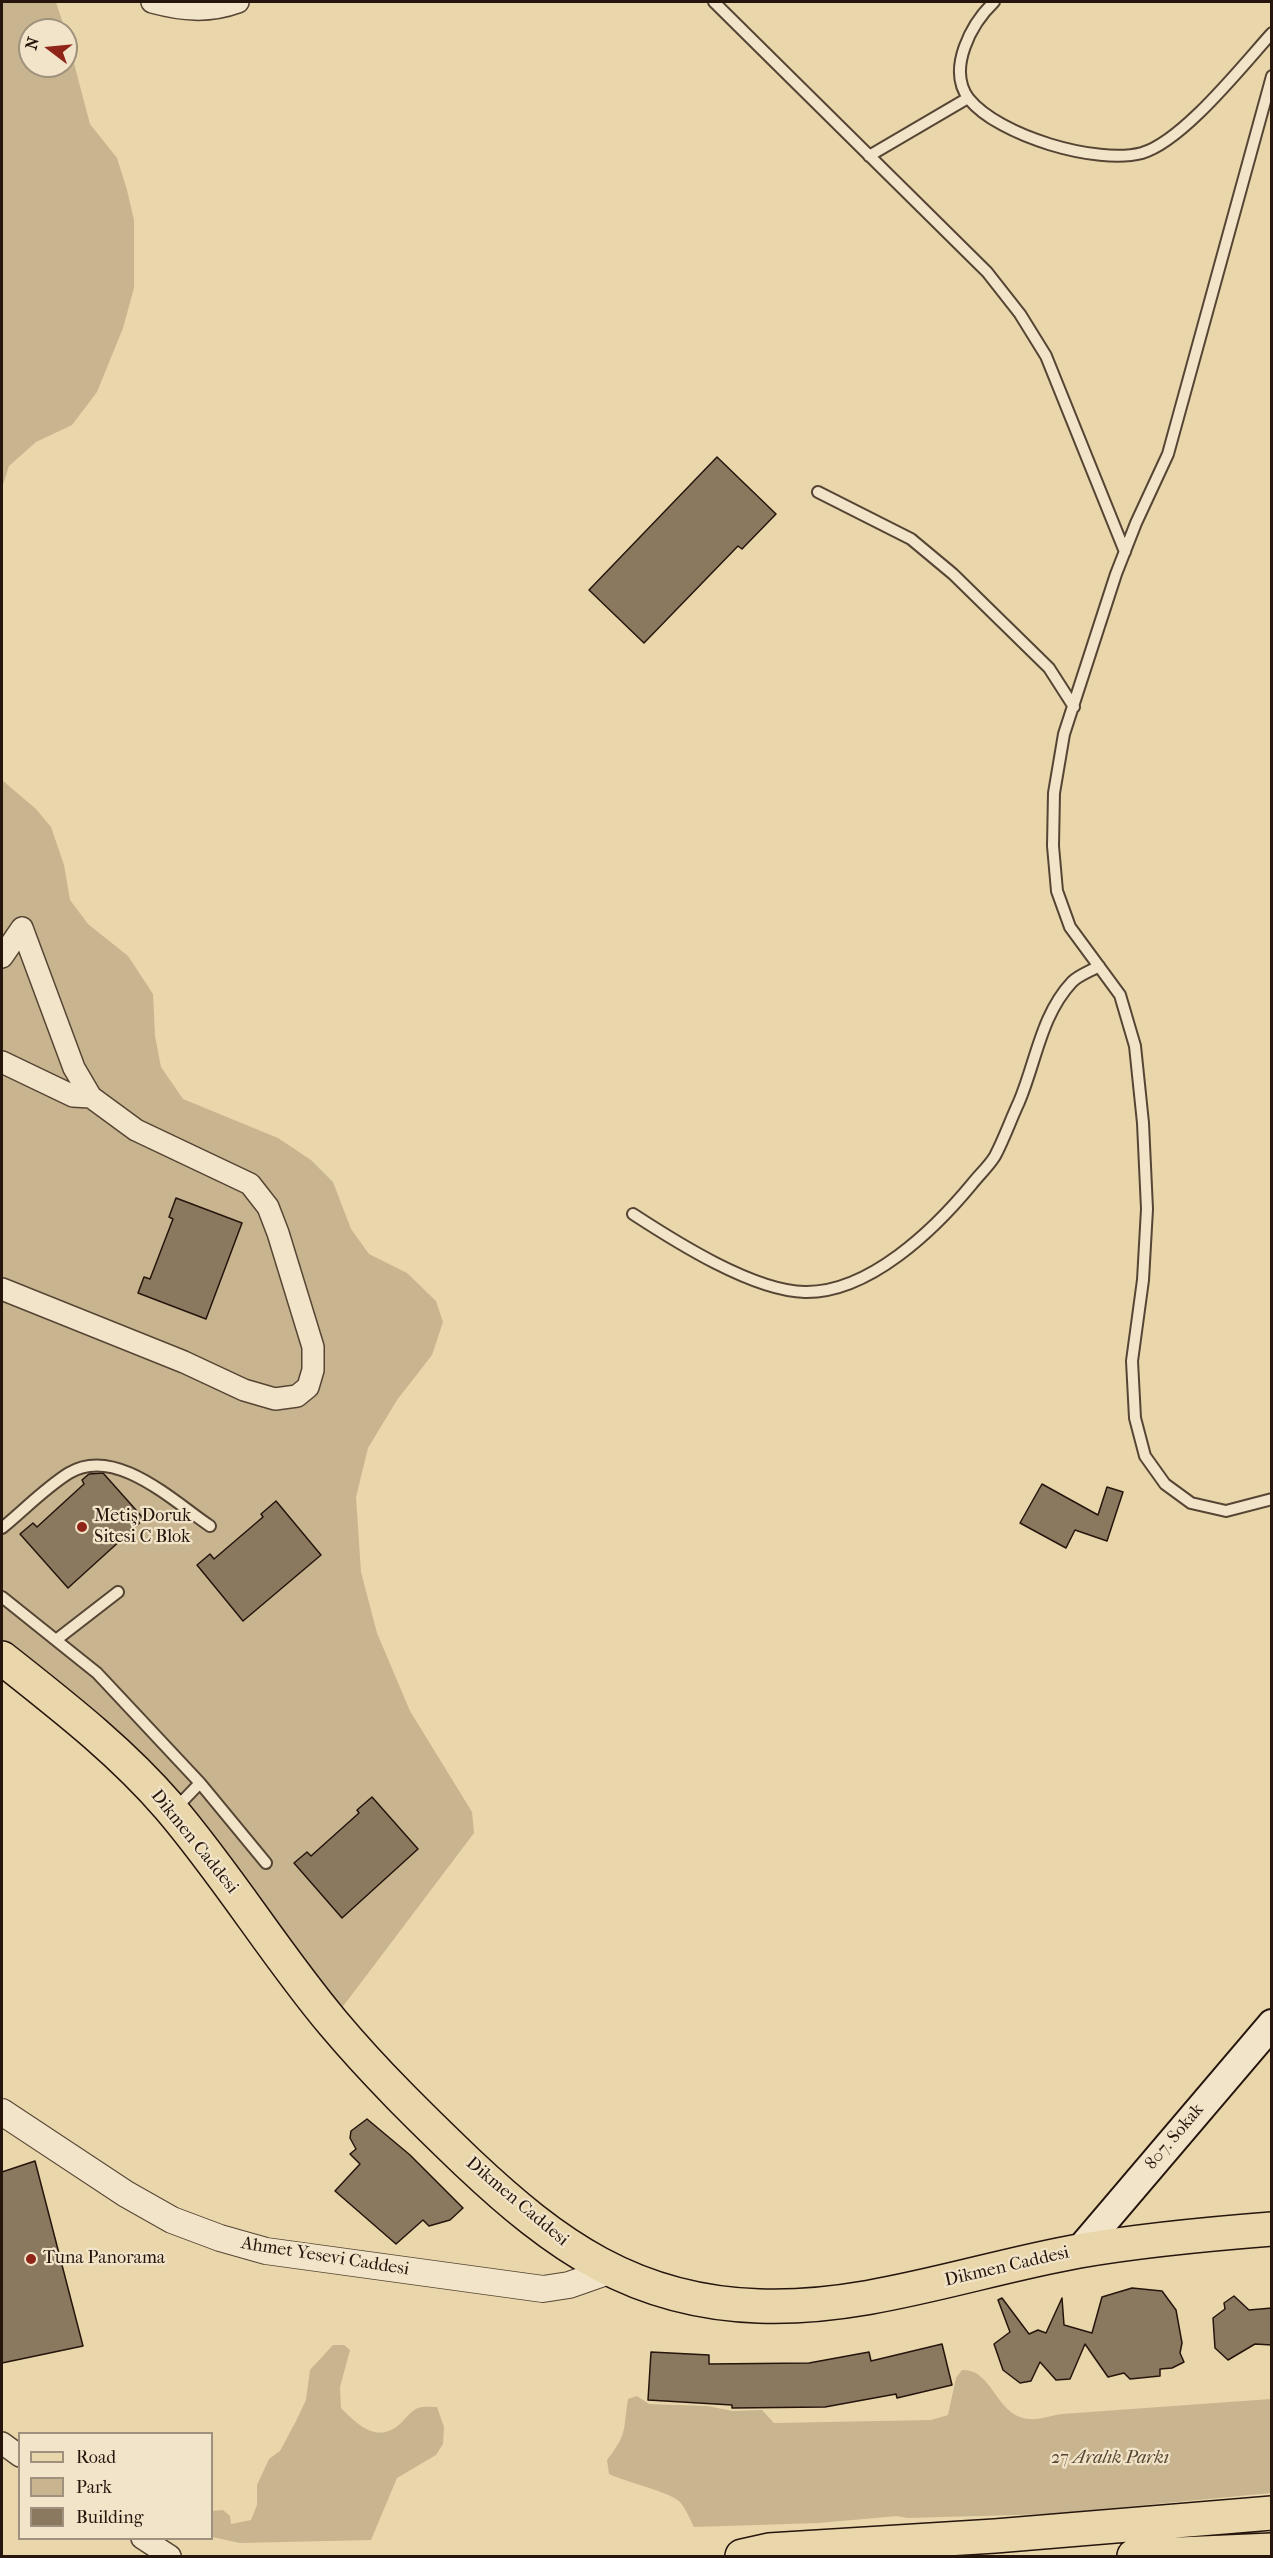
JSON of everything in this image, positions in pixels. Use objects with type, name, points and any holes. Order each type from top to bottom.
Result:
[{"type":"main road","name":"Dikmen Caddesi","points":[[2,1658],[75,1715],[153,1788],[332,2021],[392,2089],[498,2191],[540,2226],[609,2271],[669,2295],[711,2302],[760,2306],[818,2304],[889,2292],[1079,2251],[1272,2229]]},
{"type":"main road","name":"807. Sokak","points":[[1079,2251],[1272,2024]]},
{"type":"main road","points":[[742,2556],[769,2550],[994,2536],[1272,2513]]},
{"type":"main road","points":[[1134,2556],[1272,2550]]},
{"type":"street","points":[[152,2],[177,9],[202,11],[238,2]]},
{"type":"street","points":[[2,957],[22,928],[74,1068],[91,1096],[136,1130],[250,1184],[268,1207],[313,1347],[313,1370],[308,1387],[297,1396],[275,1399],[244,1390],[184,1362],[2,1289]]},
{"type":"street","points":[[2,1062],[78,1098],[91,1096]]},
{"type":"street","name":"Ahmet Yesevi Caddesi","points":[[2,2112],[81,2166],[172,2220],[220,2238],[266,2251],[543,2289],[569,2285],[609,2271]]},
{"type":"street","points":[[2,2443],[18,2455]]},
{"type":"street","points":[[145,2540],[170,2556]]},
{"type":"lane","points":[[714,2],[987,272],[1020,314],[1046,356],[1125,552]]},
{"type":"lane","points":[[994,2],[973,26],[963,53],[961,78],[968,98],[993,119],[1029,137],[1103,156],[1143,153],[1173,136],[1209,102],[1272,33]]},
{"type":"lane","points":[[1272,76],[1168,454],[1125,552],[1064,734],[1054,792],[1053,846],[1057,891],[1070,927],[1120,994],[1132,1036],[1143,1123],[1147,1209],[1143,1280],[1132,1361],[1135,1418],[1144,1456],[1165,1485],[1191,1503],[1226,1511],[1272,1499]]},
{"type":"lane","points":[[869,156],[968,98]]},
{"type":"lane","points":[[818,492],[911,539],[952,574],[1049,668],[1074,707]]},
{"type":"lane","points":[[633,1214],[689,1250],[776,1287],[804,1292],[829,1290],[870,1273],[902,1253],[951,1210],[994,1157],[1020,1098],[1040,1039],[1059,999],[1074,980],[1100,966]]},
{"type":"lane","points":[[2,1528],[70,1473],[93,1464],[101,1464],[131,1473],[210,1526]]},
{"type":"lane","points":[[56,1640],[118,1592]]},
{"type":"lane","points":[[2,1597],[98,1673],[200,1783],[266,1863]]},
{"type":"lane","points":[[173,1812],[200,1783]]},
{"type":"green space","points":[[2,2],[56,2],[61,18],[18,18],[18,78],[78,78],[90,124],[117,158],[127,190],[134,220],[134,288],[123,328],[97,392],[72,425],[36,442],[9,466],[2,488]]},
{"type":"green space","points":[[2,780],[36,809],[51,827],[64,865],[70,900],[88,924],[128,956],[153,994],[155,1036],[161,1067],[183,1099],[278,1138],[311,1160],[333,1182],[351,1229],[369,1254],[407,1273],[436,1301],[443,1322],[432,1355],[397,1400],[368,1448],[356,1497],[361,1572],[377,1633],[410,1711],[472,1812],[474,1833],[332,2021],[195,1839],[2,1658]]},
{"type":"green space","points":[[333,2345],[344,2345],[350,2350],[340,2387],[341,2408],[368,2430],[383,2432],[392,2430],[416,2409],[437,2407],[444,2427],[443,2444],[436,2455],[397,2478],[371,2540],[240,2543],[213,2537],[213,2511],[223,2510],[230,2516],[231,2524],[251,2520],[257,2505],[257,2485],[269,2459],[280,2451],[306,2400],[310,2370]]},
{"type":"green space","name":"27 Aralık Parkı","points":[[962,2370],[973,2372],[981,2377],[1009,2410],[1018,2416],[1030,2419],[1062,2414],[1271,2399],[1271,2493],[1051,2514],[907,2518],[897,2516],[819,2523],[694,2527],[684,2508],[675,2498],[609,2474],[607,2460],[622,2437],[628,2399],[637,2396],[649,2404],[707,2406],[733,2411],[762,2410],[774,2423],[931,2420],[948,2415],[956,2378]]},
{"type":"building","points":[[717,457],[776,514],[742,549],[738,546],[644,643],[589,590]]},
{"type":"building","points":[[176,1198],[242,1223],[206,1319],[138,1293],[144,1277],[150,1279],[173,1219],[169,1217]]},
{"type":"building","name":"Metiş Doruk Sitesi C Blok","points":[[103,1473],[144,1519],[68,1588],[20,1534],[33,1523],[37,1527],[84,1484],[82,1480],[89,1474]]},
{"type":"building","points":[[1042,1484],[1098,1515],[1107,1487],[1123,1492],[1107,1541],[1075,1530],[1066,1548],[1020,1523]]},
{"type":"building","points":[[276,1501],[321,1555],[243,1621],[197,1565],[210,1554],[214,1559],[263,1517],[261,1514]]},
{"type":"building","points":[[372,1797],[418,1849],[342,1918],[294,1863],[307,1852],[311,1856],[359,1813],[357,1810]]},
{"type":"building","points":[[367,2119],[410,2155],[463,2208],[450,2220],[429,2226],[423,2220],[396,2244],[335,2191],[360,2164],[350,2154],[356,2149],[350,2138],[351,2131]]},
{"type":"building","name":"Tuna Panorama","points":[[35,2161],[83,2346],[2,2363],[2,2172]]},
{"type":"building","points":[[1132,2288],[1162,2291],[1176,2310],[1182,2343],[1180,2353],[1184,2362],[1172,2368],[1160,2369],[1160,2376],[1130,2379],[1124,2373],[1108,2377],[1085,2344],[1070,2379],[1056,2380],[1040,2362],[1031,2381],[1020,2383],[1003,2370],[994,2344],[1010,2332],[998,2300],[1002,2298],[1029,2334],[1038,2330],[1046,2333],[1062,2298],[1064,2325],[1092,2333],[1102,2297]]},
{"type":"building","points":[[1234,2296],[1249,2310],[1272,2308],[1272,2345],[1255,2344],[1228,2360],[1215,2348],[1213,2318],[1225,2309],[1224,2303]]},
{"type":"building","points":[[942,2344],[952,2385],[897,2398],[896,2394],[825,2407],[732,2408],[732,2405],[648,2400],[651,2352],[709,2355],[709,2364],[809,2363],[869,2352],[871,2361]]},
{"type":"place","name":"Metiş Doruk Sitesi C Blok","points":[[82,1527]]},
{"type":"place","name":"Tuna Panorama","points":[[31,2259]]}]
